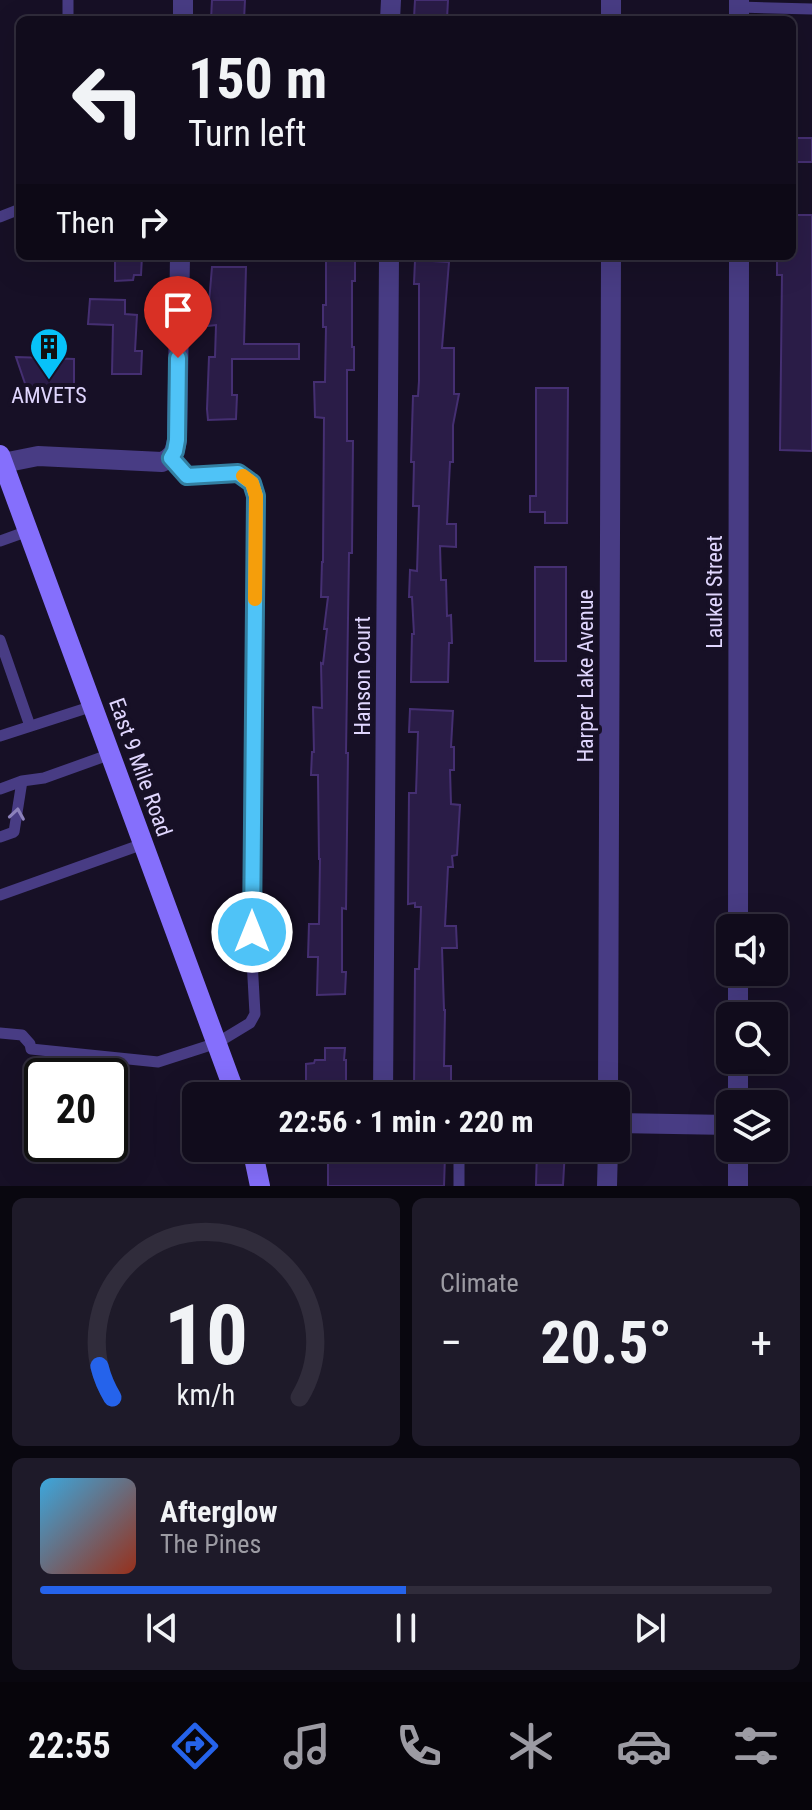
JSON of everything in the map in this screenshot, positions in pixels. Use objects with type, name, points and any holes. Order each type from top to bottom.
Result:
[{"type":"main road","name":"East 9 Mile Road","points":[[2,459],[231,1082]]},
{"type":"main road","points":[[255,1162],[260,1186]]},
{"type":"street","points":[[2,459],[38,456],[162,462],[171,458],[177,440],[180,260]]},
{"type":"street","name":"Hanson Court","points":[[383,1082],[389,260]]},
{"type":"street","name":"Harper Lake Avenue","points":[[608,1082],[611,260]]},
{"type":"street","name":"Laukel Street","points":[[738,914],[739,260]]},
{"type":"street","points":[[630,1123],[716,1125]]},
{"type":"street","points":[[607,1186],[608,1162]]},
{"type":"street","points":[[738,1162],[738,1186]]},
{"type":"lane","points":[[739,9],[791,4],[812,9]]},
{"type":"lane","points":[[0,1033],[22,1035],[31,1049],[158,1062],[217,1043],[250,1023],[255,1014],[252,960],[256,496],[252,483],[238,473],[187,476],[171,458]]},
{"type":"lane","points":[[0,541],[28,531]]},
{"type":"lane","points":[[0,640],[30,726]]},
{"type":"lane","points":[[0,736],[93,706]]},
{"type":"lane","points":[[0,789],[22,781],[44,778],[111,754]]},
{"type":"lane","points":[[0,837],[14,832],[22,781]]},
{"type":"lane","points":[[0,895],[143,844]]},
{"type":"lane","points":[[459,1162],[459,1186]]},
{"type":"building","points":[[212,0],[245,0],[244,16],[211,16]]},
{"type":"building","points":[[415,0],[448,0],[447,16],[414,16]]},
{"type":"building","points":[[796,138],[812,138],[812,162],[796,162]]},
{"type":"building","points":[[796,215],[812,215],[812,451],[780,450],[782,275],[777,275],[777,260],[796,260]]},
{"type":"building","points":[[115,260],[142,260],[141,275],[134,275],[133,280],[115,281]]},
{"type":"building","points":[[326,260],[355,260],[355,281],[352,281],[354,370],[347,370],[347,441],[353,441],[346,909],[342,908],[345,994],[317,995],[318,957],[308,957],[309,924],[319,924],[318,775],[311,775],[313,707],[322,708],[321,663],[328,597],[321,597],[324,418],[315,417],[314,382],[325,382],[326,327],[323,327],[323,305],[326,305]]},
{"type":"building","points":[[415,260],[449,262],[442,348],[454,348],[454,394],[459,394],[453,425],[447,524],[456,524],[456,547],[440,546],[441,580],[446,580],[447,616],[451,615],[448,682],[411,682],[414,634],[412,597],[409,597],[410,570],[417,571],[419,506],[413,506],[414,462],[411,462],[413,396],[418,396],[419,381],[419,284],[414,284]]},
{"type":"building","points":[[212,267],[246,267],[244,344],[299,344],[299,359],[232,359],[232,395],[237,395],[236,419],[208,420],[209,357],[215,357],[216,325],[207,326]]},
{"type":"building","points":[[90,299],[125,300],[125,314],[137,315],[135,351],[142,351],[141,374],[112,374],[113,325],[88,324]]},
{"type":"building","name":"AMVETS","points":[[16,357],[74,359],[74,402],[32,404]]},
{"type":"building","points":[[536,388],[568,388],[567,523],[545,523],[545,512],[530,512],[530,496],[536,496]]},
{"type":"building","points":[[535,567],[566,567],[566,661],[535,661]]},
{"type":"building","points":[[410,709],[453,711],[451,804],[460,805],[457,855],[452,856],[453,867],[448,867],[445,926],[456,926],[457,948],[442,948],[444,1066],[451,1066],[451,1082],[414,1082],[415,969],[419,969],[421,907],[415,907],[415,903],[408,904],[409,793],[416,793],[418,732],[409,732]]},
{"type":"building","points":[[325,1048],[345,1048],[346,1082],[306,1082],[306,1064],[325,1060]]},
{"type":"building","points":[[328,1162],[445,1162],[444,1186],[328,1186]]},
{"type":"building","points":[[537,1162],[564,1162],[563,1185],[536,1185]]},
{"type":"slow traffic","points":[[243,476],[252,483],[256,496],[255,599]]},
{"type":"place","name":"AMVETS","points":[[49,381]]},
{"type":"route","points":[[178,358],[177,440],[171,458],[187,476],[238,473],[252,483],[256,496],[252,932]]}]
